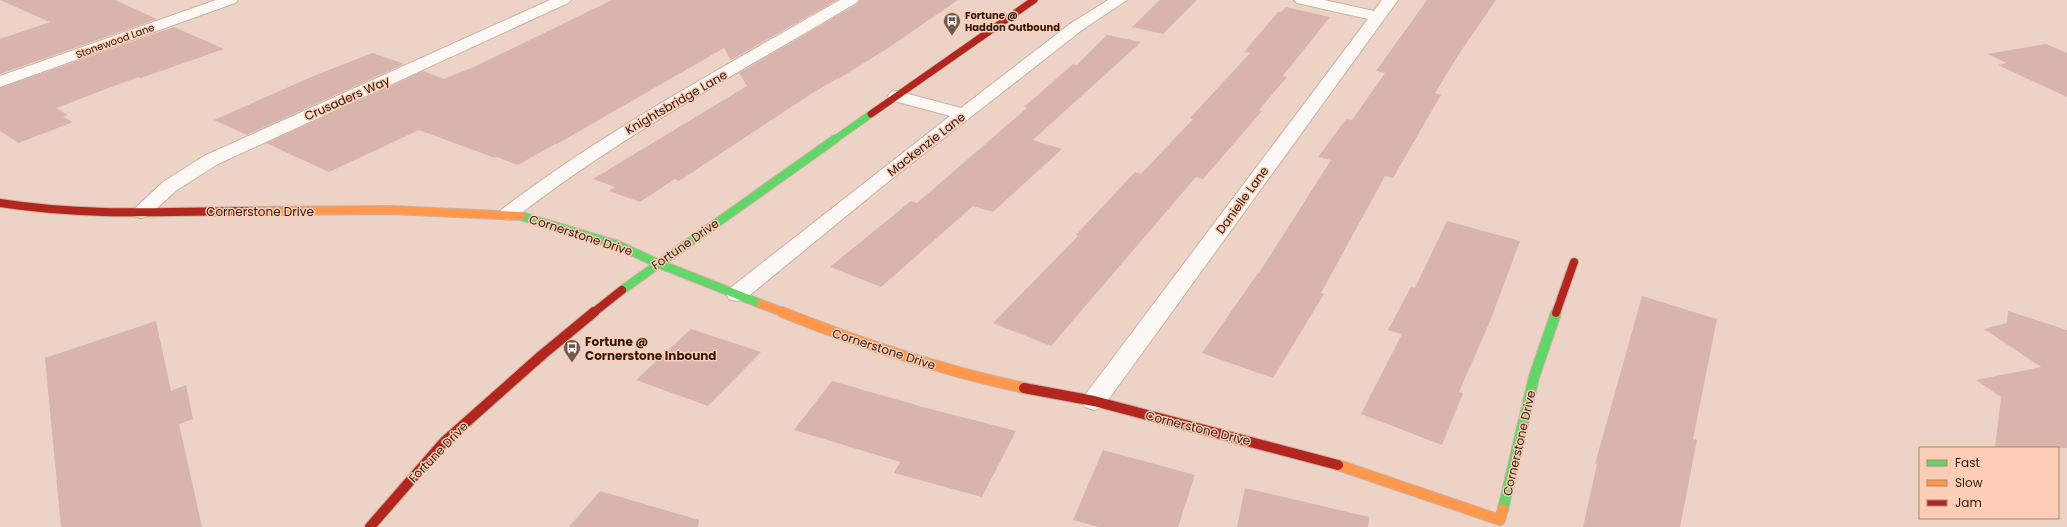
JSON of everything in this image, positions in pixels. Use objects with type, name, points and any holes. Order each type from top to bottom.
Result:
[{"type":"street","points":[[182,0],[204,9]]},
{"type":"street","name":"Stonewood Lane","points":[[0,82],[230,0]]},
{"type":"street","name":"Crusaders Way","points":[[141,212],[170,186],[212,160],[563,0]]},
{"type":"street","name":"Knightsbridge Lane","points":[[508,214],[543,185],[621,133],[851,0]]},
{"type":"street","name":"Fortune Drive","points":[[370,527],[444,442],[542,355],[658,263],[1034,0]]},
{"type":"street","name":"Mackenzie Lane","points":[[737,294],[964,114],[1076,28],[1120,0]]},
{"type":"street","points":[[1302,0],[1377,16]]},
{"type":"street","name":"Danielle Lane","points":[[1094,401],[1390,0]]},
{"type":"street","points":[[897,96],[964,114]]},
{"type":"street","name":"Cornerstone Drive","points":[[0,203],[36,210],[141,212],[398,210],[508,214],[529,217],[618,245],[658,263],[825,330],[892,354],[944,369],[1004,383],[1094,401],[1328,461],[1500,520],[1534,377],[1574,262]]},
{"type":"building","points":[[0,0],[115,0],[157,19],[0,74],[0,39],[50,22]]},
{"type":"building","points":[[612,0],[837,0],[731,60],[724,48],[518,165],[419,130],[329,172],[266,143],[423,71],[444,79],[474,67]]},
{"type":"building","points":[[860,0],[958,0],[888,48],[811,94],[679,181],[675,179],[640,202],[609,191],[615,187],[593,179],[747,86],[739,73],[857,4]]},
{"type":"building","points":[[1160,0],[1197,0],[1163,34],[1132,27]]},
{"type":"building","points":[[1427,0],[1496,0],[1459,54],[1435,93],[1441,95],[1393,178],[1385,176],[1321,293],[1324,294],[1273,378],[1202,353],[1259,273],[1331,160],[1318,157],[1346,119],[1352,120],[1385,73],[1376,71]]},
{"type":"building","points":[[1286,7],[1330,17],[1283,76],[1287,77],[1259,110],[1262,111],[1203,179],[1196,177],[1051,346],[993,323],[1078,236],[1076,235],[1135,172],[1141,174],[1193,119],[1190,118],[1250,53],[1244,52],[1278,12],[1281,12]]},
{"type":"building","points":[[174,27],[224,49],[141,78],[138,77],[56,108],[68,115],[63,117],[73,122],[19,143],[0,131],[0,88]]},
{"type":"building","points":[[1107,35],[1141,42],[1033,140],[1062,149],[993,212],[973,206],[881,287],[830,267],[911,201],[917,203],[1027,108],[1024,107],[1073,64],[1077,65]]},
{"type":"building","points":[[2046,44],[2067,53],[2067,97],[1998,65],[2007,63],[1987,54]]},
{"type":"building","points":[[373,53],[404,64],[247,135],[214,120],[318,74]]},
{"type":"building","points":[[1447,221],[1520,241],[1491,319],[1459,392],[1463,393],[1442,445],[1361,414],[1402,334],[1388,330],[1411,287],[1415,288]]},
{"type":"building","points":[[1642,296],[1717,319],[1693,439],[1697,440],[1680,527],[1583,527],[1597,464],[1595,464]]},
{"type":"building","points":[[2008,311],[2067,330],[2067,448],[1995,447],[2001,397],[1976,380],[2041,367],[1984,329],[2007,323]]},
{"type":"building","points":[[156,321],[171,391],[186,385],[193,419],[179,424],[202,527],[61,527],[45,358]]},
{"type":"building","points":[[691,329],[761,352],[708,406],[636,380]]},
{"type":"building","points":[[832,381],[923,407],[1016,431],[982,497],[894,473],[900,462],[794,430]]},
{"type":"building","points":[[1103,450],[1195,475],[1178,527],[1098,527],[1073,520]]},
{"type":"building","points":[[1245,488],[1369,517],[1368,527],[1237,527]]},
{"type":"building","points":[[600,491],[699,520],[698,527],[569,527]]},
{"type":"traffic: fast","points":[[622,290],[871,114]]},
{"type":"traffic: fast","points":[[521,216],[618,245],[657,263],[761,304]]},
{"type":"traffic: fast","points":[[1503,509],[1534,377],[1556,313]]},
{"type":"traffic: slow","points":[[246,211],[391,210],[521,216]]},
{"type":"traffic: slow","points":[[761,304],[858,341],[924,363],[990,381],[1024,388]]},
{"type":"traffic: slow","points":[[1338,465],[1500,520],[1503,509]]},
{"type":"traffic: jam","points":[[871,114],[1034,0]]},
{"type":"traffic: jam","points":[[0,203],[30,208],[91,213],[246,211]]},
{"type":"traffic: jam","points":[[1556,313],[1574,262]]},
{"type":"traffic: jam","points":[[370,527],[444,442],[463,424],[542,355],[622,290]]},
{"type":"traffic: jam","points":[[1024,388],[1094,401],[1338,465]]},
{"type":"place","name":"Fortune @ Haddon Outbound","points":[[952,36]]},
{"type":"place","name":"Fortune @ Cornerstone Inbound","points":[[572,363]]}]
